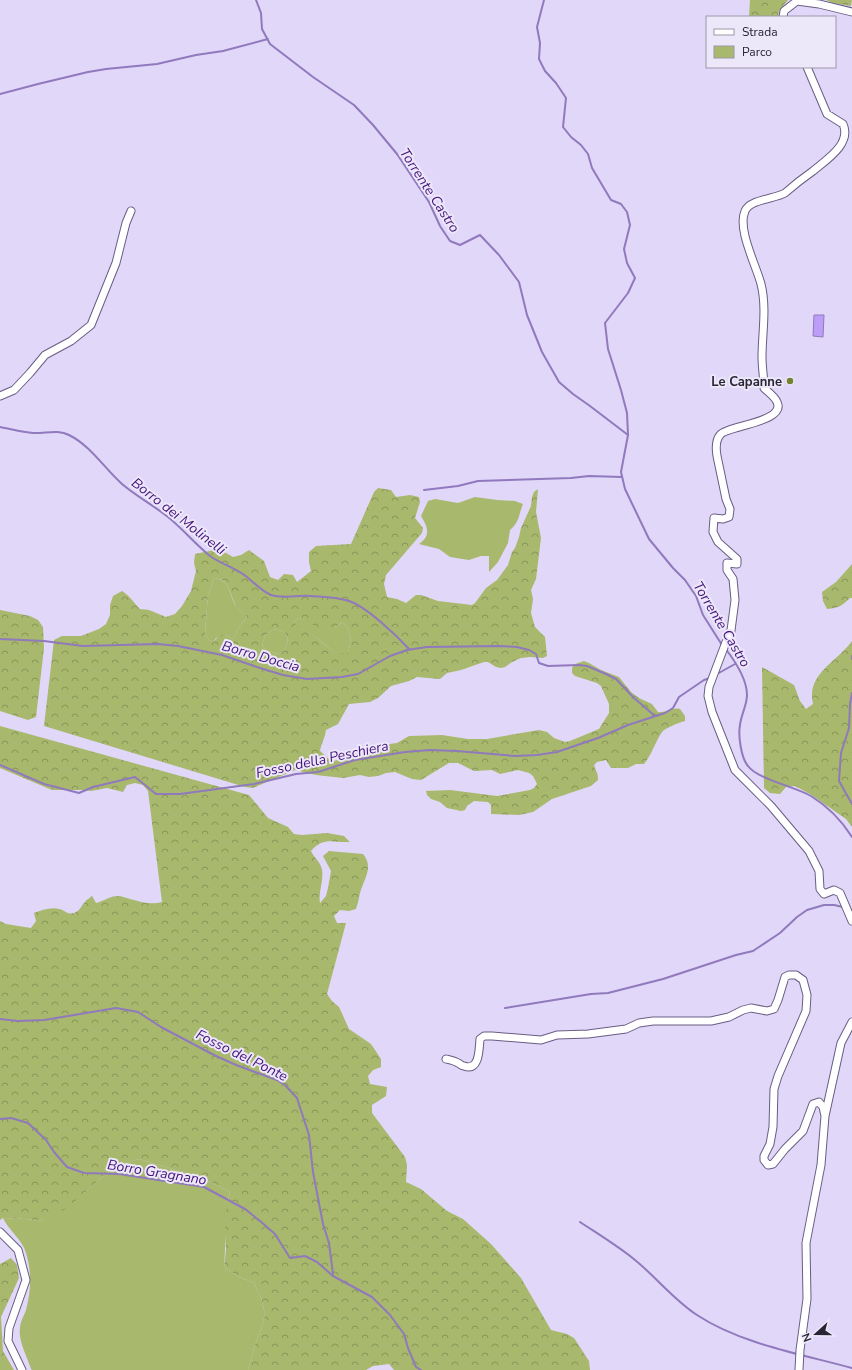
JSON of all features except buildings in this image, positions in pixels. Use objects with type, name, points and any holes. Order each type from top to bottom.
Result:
[{"type":"street","points":[[783,16],[784,11],[797,1],[819,4],[852,12]]},
{"type":"street","points":[[807,68],[827,114],[843,124],[845,134],[838,149],[785,193],[748,206],[744,214],[744,232],[761,285],[763,301],[762,359],[764,388],[777,401],[778,406],[777,410],[769,416],[754,424],[726,431],[719,436],[717,440],[716,451],[726,499],[730,509],[729,517],[723,519],[714,518],[713,532],[718,542],[737,559],[737,564],[727,563],[727,570],[733,579],[735,600],[730,638],[726,642],[713,674],[708,696],[712,712],[735,770],[771,806],[809,851],[819,871],[820,889],[824,894],[834,890],[840,893],[852,921]]},
{"type":"street","points":[[0,396],[14,390],[30,373],[44,354],[71,341],[91,325],[116,263],[126,223],[131,211]]},
{"type":"street","points":[[446,1059],[464,1066],[474,1066],[478,1058],[480,1039],[484,1036],[541,1040],[557,1035],[588,1034],[626,1029],[639,1023],[653,1021],[711,1021],[729,1017],[751,1008],[767,1011],[774,1009],[785,977],[789,975],[796,975],[803,980],[807,995],[806,1011],[778,1076],[774,1089],[773,1127],[770,1144],[764,1156],[764,1160],[768,1165],[774,1164],[784,1149],[803,1131],[813,1104],[819,1102],[823,1107],[825,1116]]},
{"type":"street","points":[[799,1370],[806,1299],[806,1243],[821,1165],[825,1116],[841,1043],[852,1022]]},
{"type":"street","points":[[0,1232],[18,1250],[26,1280],[9,1328],[8,1341],[22,1370]]},
{"type":"green space","points":[[750,0],[788,0],[779,11],[778,16],[749,16]]},
{"type":"green space","points":[[826,0],[852,0],[851,6],[833,3]]},
{"type":"green space","points":[[378,488],[391,490],[396,497],[410,495],[419,497],[420,502],[415,518],[423,528],[422,533],[386,575],[384,584],[387,597],[406,603],[416,595],[421,595],[438,601],[472,605],[486,588],[497,580],[508,565],[521,528],[531,506],[532,497],[534,492],[538,489],[536,512],[541,538],[536,579],[531,590],[533,599],[531,613],[535,627],[545,637],[547,656],[543,658],[521,658],[501,668],[488,662],[484,662],[447,673],[440,679],[417,677],[391,686],[378,698],[370,702],[349,704],[338,724],[326,730],[320,751],[330,760],[334,761],[351,756],[367,747],[397,743],[409,736],[442,735],[468,739],[487,739],[539,730],[547,732],[554,738],[565,742],[570,741],[599,729],[609,713],[609,704],[601,686],[597,683],[575,676],[572,673],[572,668],[575,664],[584,661],[619,677],[631,692],[639,698],[652,704],[658,712],[680,709],[685,716],[685,721],[664,730],[659,736],[650,756],[644,764],[636,764],[628,768],[611,768],[606,760],[597,762],[594,765],[598,780],[591,786],[552,799],[533,812],[519,815],[491,814],[491,805],[488,802],[474,801],[467,806],[465,810],[461,811],[447,808],[440,802],[431,799],[427,795],[426,791],[450,790],[497,796],[534,788],[537,784],[533,776],[529,773],[518,770],[500,774],[492,770],[474,771],[458,763],[449,763],[421,780],[412,779],[395,772],[378,776],[369,777],[360,775],[343,778],[316,775],[295,770],[253,788],[245,787],[44,726],[54,640],[62,636],[81,636],[99,629],[106,624],[110,615],[110,605],[113,596],[122,591],[140,609],[149,610],[166,617],[175,614],[191,591],[196,571],[194,563],[195,554],[219,549],[233,557],[241,555],[249,550],[264,561],[270,577],[278,580],[284,574],[293,575],[297,582],[311,571],[309,552],[316,546],[351,544],[374,492]],"holes":[[[214,578],[220,579],[227,585],[235,604],[247,617],[239,627],[233,639],[225,635],[220,635],[213,642],[209,640],[205,633],[208,595]],[[299,618],[303,619],[328,631],[332,630],[342,622],[346,625],[350,632],[348,653],[335,653],[317,638],[297,626],[294,622]],[[272,630],[279,630],[287,635],[287,644],[278,654],[266,650],[262,645],[265,636]]]},
{"type":"green space","points":[[475,497],[515,501],[523,504],[517,521],[510,530],[508,543],[498,562],[489,572],[489,556],[481,556],[469,560],[450,557],[439,549],[419,544],[427,535],[427,528],[421,516],[428,501],[435,499],[458,503]]},
{"type":"green space","points":[[852,564],[852,598],[840,606],[827,609],[823,601],[822,592],[836,582]]},
{"type":"green space","points":[[214,578],[220,579],[224,582],[235,604],[247,617],[239,627],[233,639],[225,635],[216,638],[213,642],[209,640],[205,633],[208,595]]},
{"type":"green space","points":[[0,610],[30,616],[38,620],[43,627],[44,648],[36,717],[28,720],[0,711]]},
{"type":"green space","points":[[299,618],[327,630],[335,628],[342,622],[346,625],[350,632],[348,653],[335,653],[317,638],[296,626],[294,622]]},
{"type":"green space","points":[[272,630],[284,632],[288,639],[285,648],[278,654],[266,650],[262,645],[265,636]]},
{"type":"green space","points":[[852,641],[852,827],[846,819],[810,794],[795,786],[786,787],[780,794],[770,793],[764,788],[762,667],[794,685],[800,701],[806,709],[813,704],[812,694],[814,684],[818,676],[846,649]]},
{"type":"green space","points":[[0,726],[249,795],[268,818],[288,827],[294,834],[302,835],[327,833],[344,836],[350,842],[329,841],[320,843],[311,851],[322,870],[320,903],[326,896],[331,871],[323,856],[329,851],[363,854],[368,864],[368,868],[356,909],[349,911],[340,910],[334,916],[337,923],[346,923],[327,994],[339,1007],[349,1029],[371,1044],[381,1059],[381,1067],[373,1070],[368,1076],[370,1084],[387,1087],[386,1096],[372,1105],[372,1113],[405,1157],[407,1165],[406,1182],[421,1189],[447,1211],[463,1219],[491,1244],[521,1278],[551,1330],[567,1334],[574,1338],[589,1361],[590,1370],[394,1370],[389,1364],[373,1366],[366,1370],[248,1370],[265,1314],[261,1298],[254,1283],[239,1277],[224,1267],[226,1250],[225,1216],[230,1192],[200,1177],[139,1159],[123,1164],[109,1171],[72,1204],[58,1214],[43,1221],[3,1218],[0,1220],[0,921],[6,924],[31,928],[36,921],[34,913],[56,908],[74,913],[78,911],[92,896],[96,903],[118,896],[146,903],[162,902],[148,791],[143,785],[135,783],[127,785],[123,792],[107,788],[91,791],[52,790],[0,768]]},
{"type":"green space","points":[[139,1159],[200,1177],[230,1192],[228,1200],[224,1267],[239,1277],[254,1283],[261,1298],[265,1314],[248,1370],[31,1369],[20,1338],[21,1324],[26,1310],[30,1289],[28,1260],[22,1243],[3,1218],[43,1221],[84,1193],[109,1171],[123,1164]]},
{"type":"green space","points":[[11,1258],[17,1265],[19,1278],[1,1317],[3,1351],[14,1370],[0,1370],[0,1264]]},
{"type":"shaded area","points":[[814,315],[824,315],[823,337],[813,336]]},
{"type":"waterway","name":"Torrente Castro","points":[[256,0],[261,13],[262,29],[270,44],[313,77],[354,105],[373,125],[397,154],[429,202],[440,226],[450,241],[460,245],[480,235],[499,255],[519,282],[527,315],[542,352],[559,382],[628,435]]},
{"type":"waterway","points":[[544,0],[537,27],[540,43],[539,59],[545,71],[556,83],[566,98],[563,127],[588,154],[592,168],[611,200],[621,204],[627,212],[630,225],[624,249],[627,263],[635,278],[628,293],[605,323],[608,349],[627,413],[628,435],[621,472],[625,489],[649,539],[685,580],[696,596],[703,615],[722,645]]},
{"type":"waterway","points":[[0,94],[88,72],[157,64],[196,55],[223,51],[268,39]]},
{"type":"waterway","name":"Borro dei Molinelli","points":[[0,427],[29,433],[60,432],[69,435],[91,451],[115,478],[179,526],[210,556],[243,574],[264,591],[276,596],[325,597],[349,601],[373,615],[410,650]]},
{"type":"waterway","points":[[424,490],[458,486],[478,481],[589,476],[622,477]]},
{"type":"waterway","name":"Borro Doccia","points":[[0,639],[44,641],[83,646],[158,644],[178,646],[222,655],[283,675],[307,679],[342,677],[358,674],[390,656],[407,650],[427,647],[517,647],[529,650],[536,654],[539,663],[548,666],[587,666],[606,674],[616,679],[634,698],[655,716]]},
{"type":"waterway","name":"Torrente Castro","points":[[725,648],[740,670],[745,683],[747,699],[739,734],[742,752],[748,766],[753,771],[768,779],[804,793],[817,800],[839,820],[852,837]]},
{"type":"waterway","name":"Fosso della Peschiera","points":[[717,674],[735,664]]},
{"type":"waterway","name":"Fosso della Peschiera","points":[[0,765],[44,784],[79,793],[93,787],[135,777],[156,794],[180,794],[254,784],[296,774],[318,772],[355,760],[405,752],[430,750],[515,756],[537,755],[557,752],[598,738],[628,725],[665,713],[673,708],[679,697],[704,680],[710,678]]},
{"type":"waterway","points":[[852,693],[849,728],[841,753],[839,781],[852,804]]},
{"type":"waterway","points":[[505,1008],[591,994],[608,993],[663,979],[736,955],[753,951],[780,933],[807,910],[824,905],[843,907]]},
{"type":"waterway","name":"Fosso del Ponte","points":[[0,1019],[18,1021],[44,1020],[116,1008],[138,1012],[161,1027],[214,1055],[277,1080],[285,1085],[297,1098],[309,1135],[313,1172],[323,1224],[329,1243],[333,1274]]},
{"type":"waterway","name":"Borro Gragnano","points":[[0,1119],[11,1118],[28,1123],[46,1140],[67,1167],[84,1173],[119,1174],[204,1187],[245,1209],[275,1234],[290,1258],[305,1256],[317,1262],[333,1276],[372,1297],[390,1315],[404,1334],[416,1367],[421,1370]]},
{"type":"waterway","points":[[580,1222],[615,1245],[643,1267],[689,1309],[714,1325],[752,1341],[852,1368]]},
{"type":"place","name":"Le Capanne","points":[[790,381]]}]
